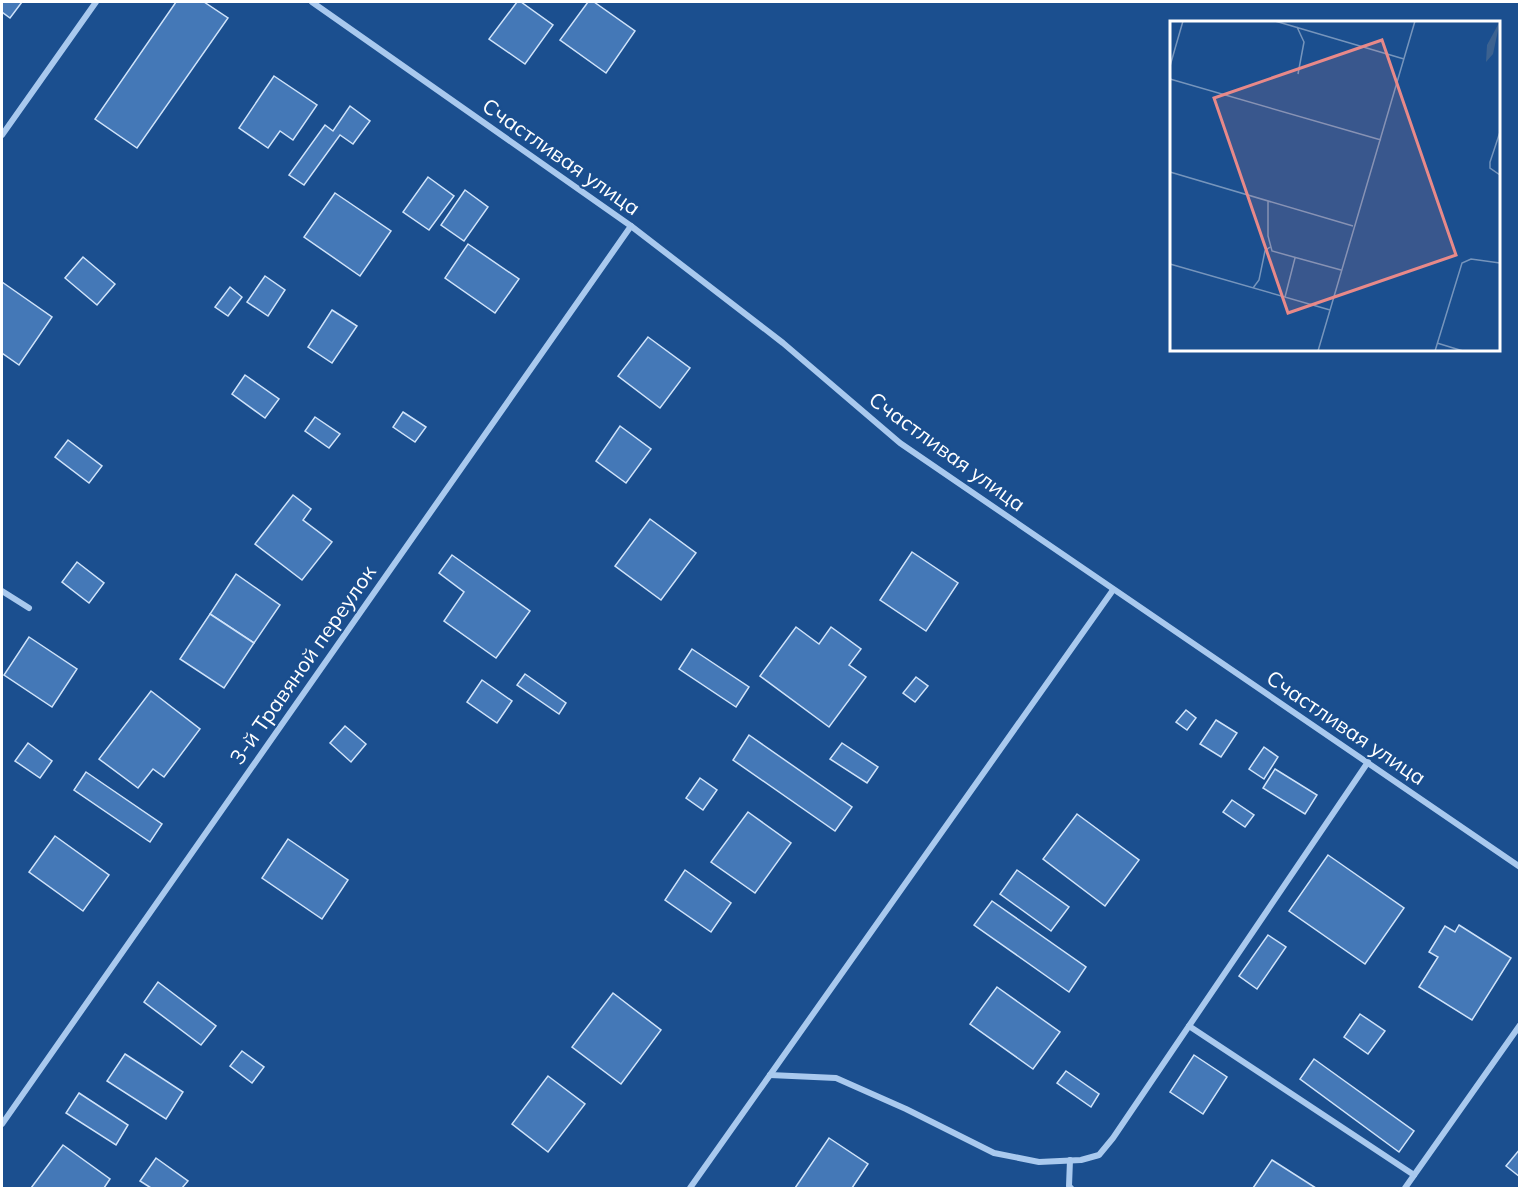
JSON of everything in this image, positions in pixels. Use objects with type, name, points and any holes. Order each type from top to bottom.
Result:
[{"type":"street","points":[[2,135],[96,2]]},
{"type":"street","name":"Счастливая улица","points":[[312,2],[631,226],[783,344],[900,443],[1520,867]]},
{"type":"street","name":"3-й Травяной переулок","points":[[2,1124],[631,226]]},
{"type":"street","points":[[690,1188],[1113,590]]},
{"type":"street","points":[[2,591],[29,608]]},
{"type":"street","points":[[770,1075],[836,1078],[906,1109],[994,1153],[1039,1161],[1081,1160],[1098,1155],[1113,1138],[1368,762]]},
{"type":"street","points":[[1405,1188],[1520,1025]]},
{"type":"street","points":[[1189,1026],[1414,1175]]},
{"type":"street","points":[[1070,1160],[1069,1186],[1071,1188]]},
{"type":"building","points":[[2,2],[22,2],[10,18],[2,12]]},
{"type":"building","points":[[176,2],[204,2],[228,18],[137,148],[95,119]]},
{"type":"building","points":[[517,2],[521,2],[553,25],[525,64],[489,39]]},
{"type":"building","points":[[588,2],[594,2],[635,31],[606,73],[560,40]]},
{"type":"building","points":[[274,76],[317,105],[293,140],[280,131],[268,148],[239,128]]},
{"type":"building","points":[[350,106],[370,121],[353,144],[340,135],[304,185],[289,175],[325,125],[333,131]]},
{"type":"building","points":[[428,177],[454,196],[429,230],[403,212]]},
{"type":"building","points":[[465,190],[488,207],[464,241],[441,225]]},
{"type":"building","points":[[335,193],[391,231],[360,276],[304,237]]},
{"type":"building","points":[[468,244],[519,279],[495,313],[445,278]]},
{"type":"building","points":[[83,257],[115,284],[97,305],[65,278]]},
{"type":"building","points":[[265,276],[285,290],[268,316],[247,302]]},
{"type":"building","points":[[2,282],[52,317],[19,365],[2,353]]},
{"type":"building","points":[[230,287],[242,297],[228,316],[215,307]]},
{"type":"building","points":[[332,310],[357,326],[332,363],[308,347]]},
{"type":"building","points":[[648,337],[690,368],[660,408],[618,376]]},
{"type":"building","points":[[245,375],[279,399],[265,418],[232,394]]},
{"type":"building","points":[[403,412],[426,427],[415,442],[393,427]]},
{"type":"building","points":[[315,417],[340,434],[329,448],[305,431]]},
{"type":"building","points":[[620,426],[651,449],[626,483],[596,461]]},
{"type":"building","points":[[68,440],[102,466],[89,483],[55,457]]},
{"type":"building","points":[[293,495],[311,509],[303,520],[332,542],[302,580],[255,544]]},
{"type":"building","points":[[650,519],[696,553],[661,600],[615,566]]},
{"type":"building","points":[[912,552],[958,583],[926,631],[880,600]]},
{"type":"building","points":[[452,555],[530,611],[496,658],[444,621],[464,592],[439,573]]},
{"type":"building","points":[[77,562],[104,583],[89,603],[62,582]]},
{"type":"building","points":[[236,574],[280,605],[254,643],[210,614]]},
{"type":"building","points":[[210,614],[254,643],[224,688],[180,659]]},
{"type":"building","points":[[796,627],[819,644],[831,627],[861,649],[849,665],[866,677],[829,727],[760,676]]},
{"type":"building","points":[[29,637],[77,669],[52,707],[4,675]]},
{"type":"building","points":[[692,649],[749,687],[736,707],[679,669]]},
{"type":"building","points":[[525,674],[566,703],[559,714],[517,685]]},
{"type":"building","points":[[916,677],[928,686],[915,702],[903,693]]},
{"type":"building","points":[[482,680],[512,701],[497,723],[467,702]]},
{"type":"building","points":[[151,691],[200,729],[164,777],[153,769],[138,788],[99,759]]},
{"type":"building","points":[[1186,710],[1196,718],[1187,730],[1176,722]]},
{"type":"building","points":[[1216,720],[1237,733],[1221,757],[1200,744]]},
{"type":"building","points":[[345,726],[366,744],[351,762],[330,743]]},
{"type":"building","points":[[749,735],[852,807],[835,831],[733,760]]},
{"type":"building","points":[[28,743],[52,761],[40,778],[15,761]]},
{"type":"building","points":[[842,743],[878,767],[867,783],[830,759]]},
{"type":"building","points":[[1264,747],[1278,757],[1264,779],[1249,769]]},
{"type":"building","points":[[1275,769],[1317,795],[1305,814],[1263,788]]},
{"type":"building","points":[[86,772],[162,824],[150,842],[74,790]]},
{"type":"building","points":[[700,778],[717,790],[703,810],[686,798]]},
{"type":"building","points":[[1232,800],[1254,815],[1245,827],[1223,812]]},
{"type":"building","points":[[748,812],[791,843],[755,893],[711,862]]},
{"type":"building","points":[[1077,814],[1139,860],[1105,906],[1043,859]]},
{"type":"building","points":[[55,836],[109,875],[83,911],[29,872]]},
{"type":"building","points":[[288,839],[348,880],[322,919],[262,878]]},
{"type":"building","points":[[1328,855],[1404,908],[1365,964],[1289,911]]},
{"type":"building","points":[[685,870],[731,903],[711,932],[665,900]]},
{"type":"building","points":[[1017,870],[1069,907],[1051,931],[1000,894]]},
{"type":"building","points":[[992,901],[1086,967],[1069,992],[974,925]]},
{"type":"building","points":[[1459,925],[1511,958],[1472,1020],[1419,987],[1438,957],[1429,952],[1445,926],[1455,932]]},
{"type":"building","points":[[1268,935],[1286,947],[1257,989],[1239,976]]},
{"type":"building","points":[[158,982],[216,1026],[201,1045],[144,1002]]},
{"type":"building","points":[[997,987],[1060,1032],[1033,1069],[970,1024]]},
{"type":"building","points":[[613,993],[661,1030],[621,1084],[572,1047]]},
{"type":"building","points":[[1360,1014],[1385,1031],[1368,1054],[1344,1037]]},
{"type":"building","points":[[242,1051],[264,1067],[252,1083],[230,1066]]},
{"type":"building","points":[[125,1054],[183,1092],[166,1119],[107,1081]]},
{"type":"building","points":[[1194,1055],[1227,1077],[1203,1114],[1170,1092]]},
{"type":"building","points":[[1314,1059],[1414,1131],[1399,1152],[1300,1079]]},
{"type":"building","points":[[1066,1071],[1099,1094],[1091,1107],[1057,1083]]},
{"type":"building","points":[[548,1076],[585,1104],[548,1152],[512,1124]]},
{"type":"building","points":[[79,1093],[128,1125],[116,1145],[66,1113]]},
{"type":"building","points":[[829,1138],[868,1164],[852,1188],[795,1188]]},
{"type":"building","points":[[63,1145],[110,1179],[104,1188],[31,1188]]},
{"type":"building","points":[[1520,1149],[1520,1177],[1506,1166]]},
{"type":"building","points":[[156,1158],[188,1181],[182,1188],[151,1188],[140,1181]]},
{"type":"building","points":[[1272,1160],[1316,1188],[1253,1188]]}]
